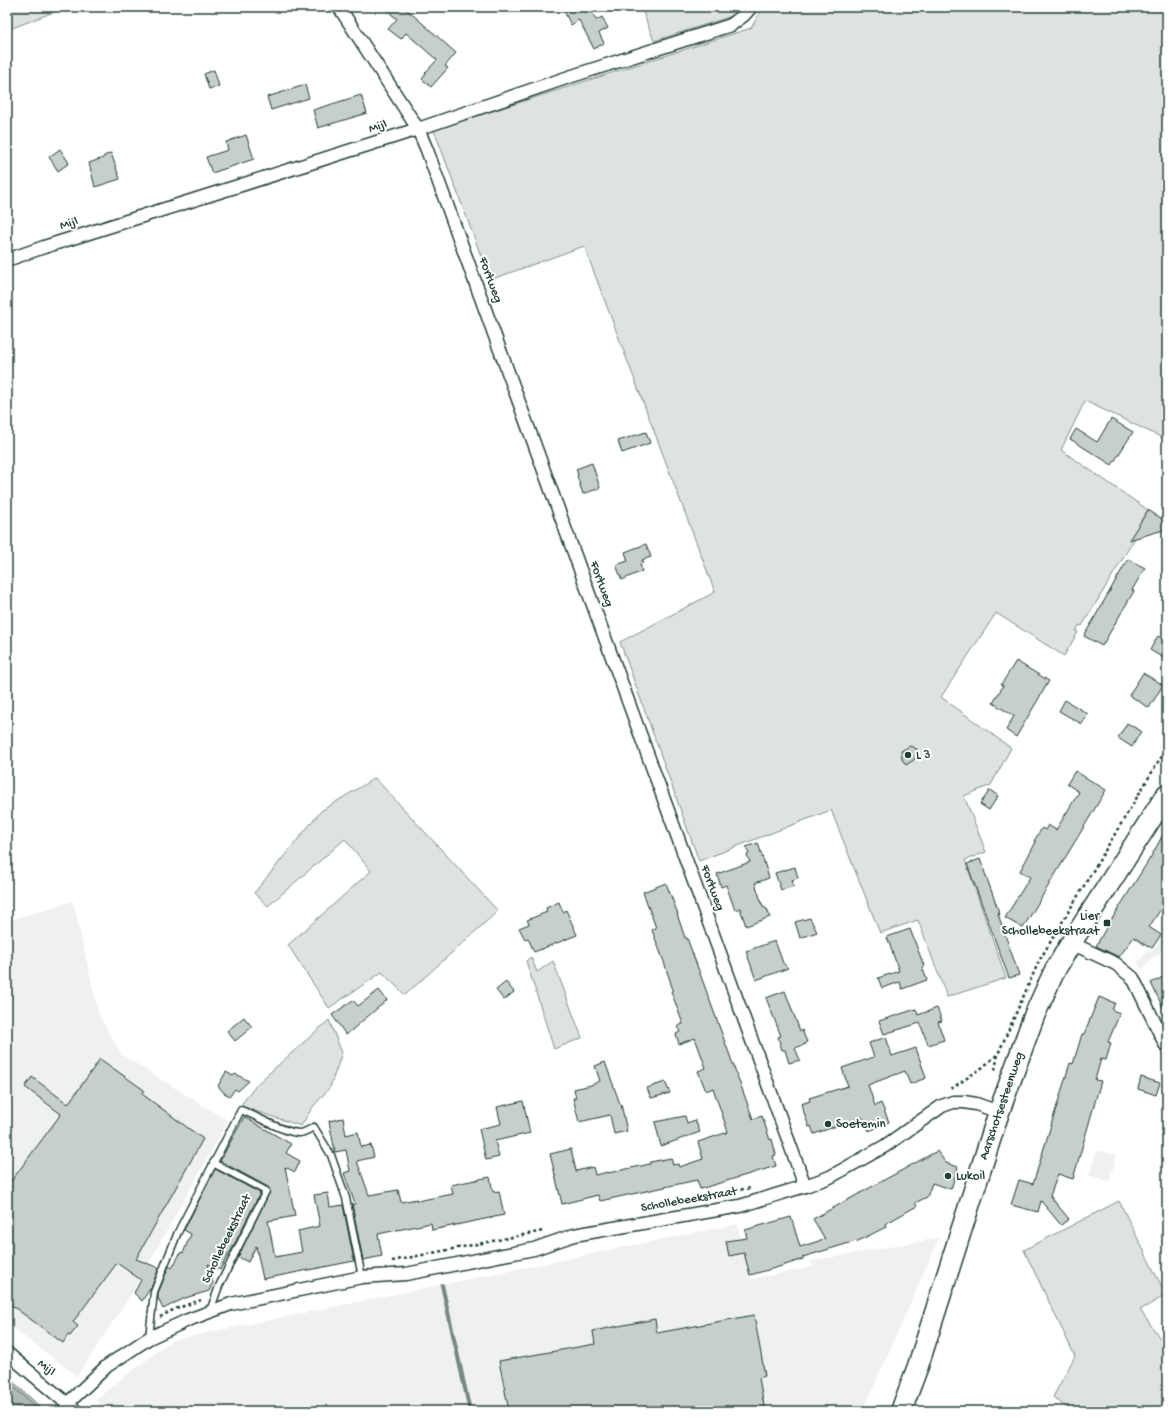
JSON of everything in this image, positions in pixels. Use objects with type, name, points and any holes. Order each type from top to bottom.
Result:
[{"type":"main road","name":"Aarschotsesteenweg","points":[[901,1411],[918,1366],[999,1112],[1034,1016],[1054,972],[1071,942],[1167,794]]},
{"type":"street","name":"Fortweg","points":[[339,7],[418,129],[805,1186]]},
{"type":"street","name":"Mijl","points":[[7,260],[418,129],[566,78],[731,25],[744,15],[751,7]]},
{"type":"street","points":[[1071,942],[1116,964],[1133,978],[1167,1048]]},
{"type":"street","name":"Schollebeekstraat","points":[[72,1407],[107,1366],[149,1338],[188,1320],[231,1304],[362,1277],[406,1274],[534,1249],[574,1235],[740,1206],[830,1177],[857,1163],[942,1106],[953,1102],[976,1104],[999,1112]]},
{"type":"street","name":"Mijl","points":[[7,1353],[72,1407]]},
{"type":"lane","points":[[149,1338],[154,1292],[178,1232],[213,1162],[242,1110],[257,1115],[278,1127],[300,1133],[314,1127],[331,1155],[346,1198],[362,1277]]},
{"type":"lane","name":"Schollebeekstraat","points":[[210,1311],[218,1286],[266,1192],[213,1162]]},
{"type":"path","points":[[1039,961],[1167,747]]},
{"type":"shaded area","points":[[7,7],[67,7],[7,30]]},
{"type":"shaded area","points":[[641,7],[743,7],[732,16],[654,41]]},
{"type":"shaded area","points":[[763,7],[1167,7],[1167,440],[1085,401],[1061,450],[1148,510],[1141,521],[1144,523],[1082,626],[1079,625],[1076,631],[1078,632],[1064,656],[996,613],[941,697],[1011,748],[991,785],[964,796],[986,852],[965,860],[1006,978],[947,997],[918,920],[880,933],[831,810],[699,861],[620,642],[715,592],[584,246],[490,280],[434,130],[751,28]]},
{"type":"shaded area","points":[[375,778],[498,911],[405,995],[382,972],[329,1008],[288,945],[371,871],[345,839],[268,906],[254,893],[321,811]]},
{"type":"shaded area","points":[[73,901],[99,1015],[122,1055],[228,1121],[132,1293],[77,1376],[7,1324],[7,921]]},
{"type":"shaded area","points":[[1167,931],[1167,944],[1157,957],[1154,956],[1142,970],[1138,963],[1148,950],[1151,952]]},
{"type":"shaded area","points":[[531,957],[537,972],[553,961],[582,1038],[554,1049],[526,961]]},
{"type":"shaded area","points":[[329,1020],[342,1053],[330,1087],[312,1108],[301,1126],[240,1106],[258,1083]]},
{"type":"shaded area","points":[[1097,1150],[1117,1155],[1109,1181],[1089,1175]]},
{"type":"shaded area","points":[[1119,1201],[1166,1295],[1140,1310],[1167,1348],[1167,1411],[1071,1411],[1053,1397],[1075,1356],[1024,1250]]},
{"type":"shaded area","points":[[737,1224],[751,1279],[813,1267],[811,1261],[939,1238],[863,1411],[106,1411],[95,1400],[172,1340]]},
{"type":"water","points":[[7,1376],[10,1379],[45,1411],[7,1411]]},
{"type":"building","points":[[383,7],[404,7],[456,53],[445,66],[448,68],[431,87],[422,79],[426,74],[425,73],[437,60],[406,33],[401,39],[388,29],[397,19]]},
{"type":"building","points":[[573,7],[590,7],[596,20],[602,17],[608,28],[599,33],[604,43],[594,49],[579,20],[571,25],[564,11]]},
{"type":"building","points":[[214,70],[219,86],[209,89],[204,74]]},
{"type":"building","points":[[305,85],[309,98],[271,110],[267,97]]},
{"type":"building","points":[[361,95],[367,113],[318,128],[313,110]]},
{"type":"building","points":[[246,135],[254,159],[212,173],[206,157],[228,150],[226,142]]},
{"type":"building","points":[[60,149],[69,163],[58,171],[49,157]]},
{"type":"building","points":[[111,153],[120,179],[95,187],[89,163],[103,158]]},
{"type":"building","points":[[1111,419],[1133,432],[1112,465],[1070,439],[1076,429],[1097,442]]},
{"type":"building","points":[[646,432],[650,443],[622,453],[618,441]]},
{"type":"building","points":[[592,463],[600,488],[583,494],[576,469]]},
{"type":"building","points":[[1148,510],[1167,522],[1167,529],[1129,540]]},
{"type":"building","points":[[646,544],[651,557],[642,560],[643,563],[640,564],[642,571],[622,580],[616,565],[628,561],[625,552]]},
{"type":"building","points":[[1128,559],[1145,568],[1132,590],[1134,591],[1102,646],[1084,636]]},
{"type":"building","points":[[1158,636],[1167,642],[1167,660],[1150,650]]},
{"type":"building","points":[[1016,661],[1049,681],[1016,737],[1006,730],[1014,716],[993,703],[1003,686],[1001,685]]},
{"type":"building","points":[[1143,673],[1163,685],[1149,708],[1129,695]]},
{"type":"building","points":[[1065,700],[1088,714],[1082,724],[1059,711]]},
{"type":"building","points":[[1127,723],[1141,731],[1132,747],[1118,738]]},
{"type":"building","name":"L 3","points":[[910,746],[917,749],[915,759],[906,765],[902,759],[901,751]]},
{"type":"building","points":[[1075,771],[1106,790],[1023,928],[1005,918],[1030,877],[1020,871],[1036,842],[1034,841],[1042,828],[1045,830],[1048,825],[1056,830],[1079,792],[1067,784]]},
{"type":"building","points":[[990,790],[998,796],[989,810],[980,804]]},
{"type":"building","points":[[1167,827],[1167,900],[1149,927],[1161,935],[1152,948],[1149,946],[1148,947],[1134,937],[1119,957],[1096,946],[1152,855]]},
{"type":"building","points":[[758,843],[769,878],[755,883],[763,907],[767,909],[770,917],[746,926],[740,908],[735,910],[726,885],[721,887],[717,874],[750,862],[746,847]]},
{"type":"building","points":[[980,859],[1019,975],[1009,978],[967,864]]},
{"type":"building","points":[[795,867],[798,878],[792,880],[794,886],[781,890],[775,873]]},
{"type":"building","points":[[666,883],[753,1119],[762,1116],[770,1140],[772,1139],[776,1155],[773,1156],[776,1166],[700,1189],[697,1180],[600,1201],[598,1195],[562,1204],[550,1154],[571,1149],[576,1171],[593,1167],[595,1175],[650,1164],[650,1162],[671,1158],[673,1165],[678,1164],[679,1167],[703,1159],[698,1142],[728,1132],[713,1088],[706,1091],[698,1071],[706,1068],[695,1038],[679,1044],[676,1034],[680,1032],[678,1026],[683,1024],[671,991],[673,990],[664,962],[652,930],[656,928],[643,892]]},
{"type":"building","points":[[559,902],[563,912],[566,910],[577,935],[534,952],[528,938],[525,939],[519,928],[529,924],[527,920],[547,912],[546,908]]},
{"type":"building","points":[[810,918],[817,932],[800,938],[795,922]]},
{"type":"building","points":[[910,929],[924,966],[922,967],[927,980],[902,989],[900,982],[882,988],[878,978],[899,971],[887,937]]},
{"type":"building","points":[[775,941],[783,963],[788,968],[756,980],[746,951]]},
{"type":"building","points":[[1167,975],[1167,1016],[1151,983]]},
{"type":"building","points":[[506,982],[514,992],[504,1000],[496,990]]},
{"type":"building","points":[[379,990],[387,1000],[346,1035],[332,1015],[353,1000],[358,1006]]},
{"type":"building","points":[[785,991],[800,1031],[802,1030],[807,1042],[805,1043],[806,1044],[795,1048],[800,1060],[789,1063],[785,1050],[782,1050],[778,1037],[781,1036],[766,998]]},
{"type":"building","points":[[1099,997],[1115,1003],[1112,1010],[1120,1013],[1108,1042],[1111,1043],[1106,1060],[1101,1059],[1095,1080],[1101,1081],[1073,1179],[1058,1174],[1050,1196],[1069,1219],[1061,1225],[1041,1201],[1038,1212],[1011,1205],[1019,1180],[1033,1184],[1070,1063],[1073,1064],[1082,1034],[1084,1034]]},
{"type":"building","points":[[937,1008],[942,1021],[938,1022],[944,1040],[928,1045],[920,1023],[884,1034],[879,1021],[916,1009],[918,1015]]},
{"type":"building","points":[[244,1017],[252,1027],[235,1041],[227,1031]]},
{"type":"building","points":[[886,1037],[892,1056],[916,1048],[926,1078],[910,1084],[905,1071],[868,1085],[875,1106],[881,1103],[889,1122],[869,1131],[862,1117],[814,1134],[811,1126],[809,1127],[801,1104],[810,1101],[809,1098],[848,1086],[842,1068],[874,1057],[869,1043]]},
{"type":"building","points":[[100,1059],[144,1090],[142,1094],[203,1139],[136,1259],[159,1268],[152,1286],[142,1301],[134,1293],[141,1280],[117,1263],[73,1322],[78,1326],[70,1336],[68,1335],[63,1343],[7,1302],[7,1190],[11,1185],[9,1184],[61,1114],[25,1087],[32,1077],[68,1104]]},
{"type":"building","points":[[605,1062],[621,1104],[627,1131],[614,1134],[610,1115],[579,1122],[573,1098],[576,1098],[574,1089],[600,1081],[595,1066]]},
{"type":"building","points":[[226,1072],[233,1076],[235,1074],[249,1081],[238,1091],[235,1089],[230,1096],[224,1093],[218,1086]]},
{"type":"building","points":[[1141,1077],[1160,1083],[1156,1095],[1138,1089]]},
{"type":"building","points":[[665,1082],[670,1093],[651,1098],[647,1088]]},
{"type":"building","points":[[523,1101],[530,1133],[495,1141],[499,1157],[486,1160],[479,1129],[501,1124],[497,1107]]},
{"type":"building","points":[[685,1116],[687,1123],[695,1120],[700,1132],[661,1146],[655,1122]]},
{"type":"building","points":[[244,1117],[291,1144],[286,1153],[300,1161],[295,1172],[285,1167],[295,1216],[268,1221],[275,1257],[302,1252],[298,1231],[320,1226],[314,1195],[328,1193],[330,1207],[343,1205],[354,1261],[263,1279],[256,1246],[248,1262],[238,1257],[270,1191],[268,1187],[220,1161]]},
{"type":"building","points":[[343,1118],[346,1135],[358,1132],[361,1147],[371,1145],[374,1157],[357,1161],[369,1195],[398,1190],[401,1202],[417,1199],[417,1201],[453,1194],[451,1185],[490,1177],[493,1192],[499,1191],[504,1215],[432,1230],[431,1223],[378,1234],[382,1256],[363,1260],[352,1204],[355,1204],[344,1173],[350,1171],[346,1150],[335,1152],[329,1121]]},
{"type":"building","points":[[937,1151],[946,1163],[958,1167],[951,1189],[932,1183],[927,1197],[915,1203],[917,1206],[885,1224],[886,1227],[856,1242],[803,1257],[803,1259],[750,1275],[744,1253],[729,1256],[726,1241],[747,1238],[745,1230],[791,1217],[800,1247],[825,1239],[813,1219]]},
{"type":"building","points":[[215,1169],[260,1193],[220,1270],[208,1264],[213,1283],[209,1291],[185,1298],[163,1309],[158,1298],[158,1293],[169,1266],[172,1268],[181,1252],[183,1253],[191,1234],[184,1230]]},
{"type":"building","points":[[754,1315],[765,1376],[759,1378],[765,1411],[509,1411],[499,1361],[595,1344],[593,1331],[655,1319],[657,1333]]},
{"type":"waterway","points":[[442,1285],[470,1411]]},
{"type":"place","name":"L 3","points":[[908,755]]},
{"type":"place","name":"Lier Schollebeekstraat","points":[[1107,923]]},
{"type":"place","name":"Soetemin","points":[[828,1124]]},
{"type":"place","name":"Lukoil","points":[[948,1176]]}]
